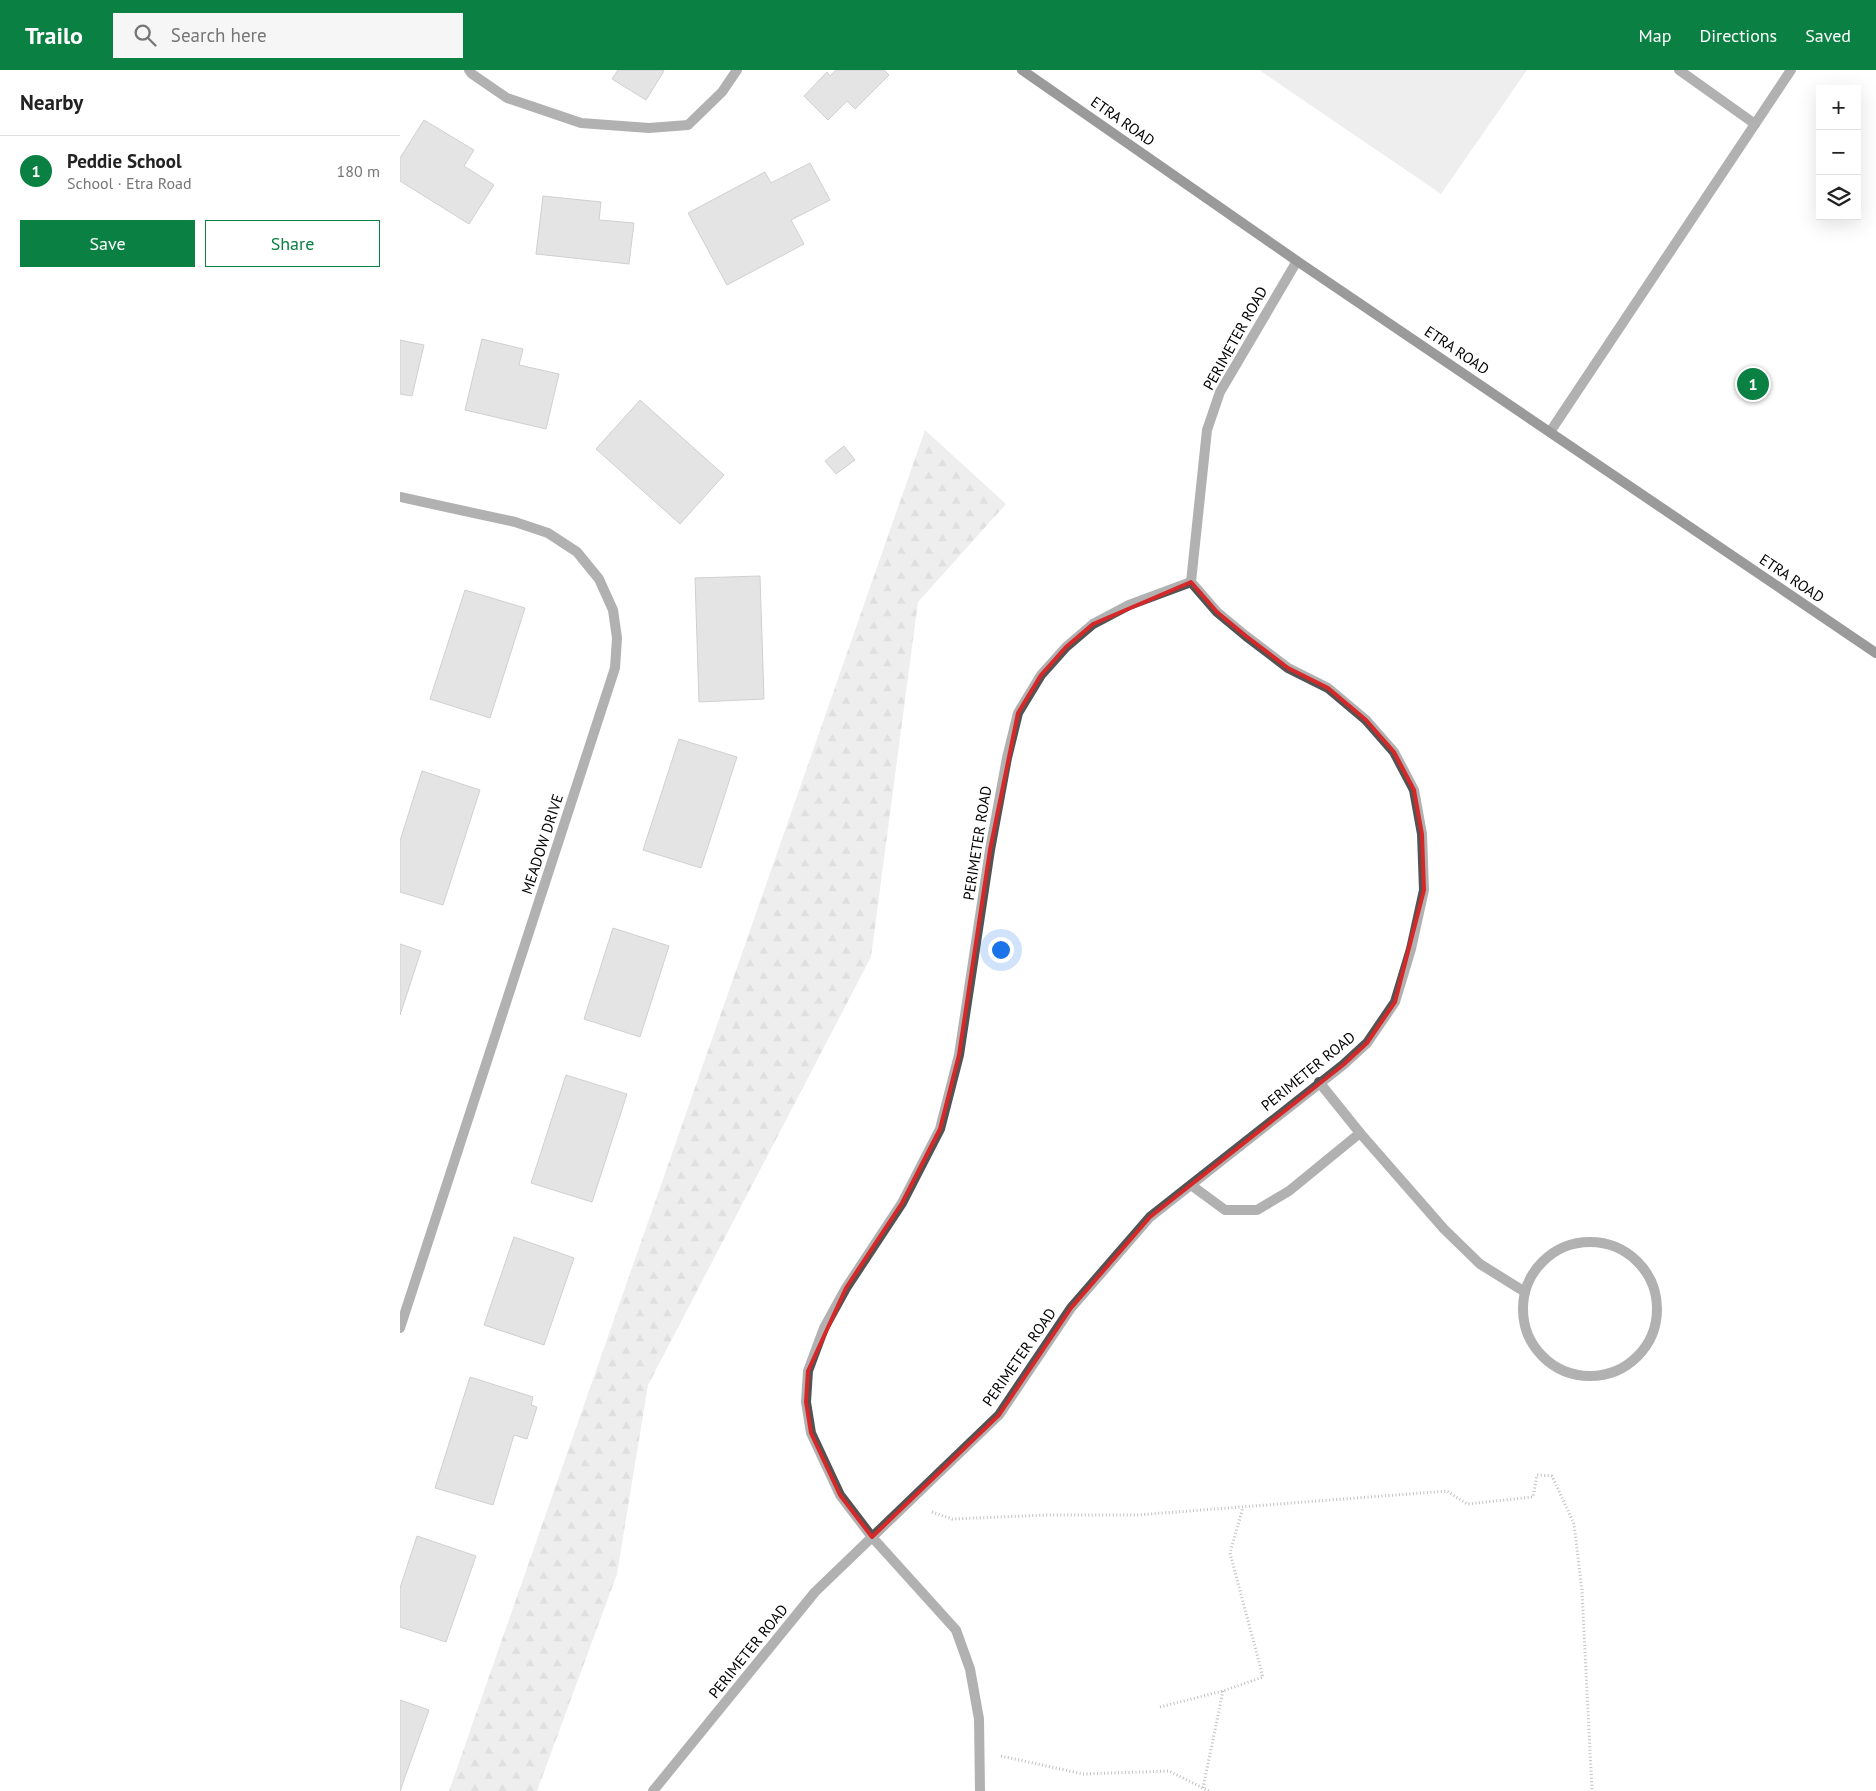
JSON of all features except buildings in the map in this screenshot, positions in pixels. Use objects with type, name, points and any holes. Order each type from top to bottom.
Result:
[{"type":"main road","name":"ETRA ROAD","points":[[1022,70],[1297,260],[1876,653]]},
{"type":"street","points":[[469,70],[507,98],[580,123],[649,128],[688,125],[722,92],[738,70]]},
{"type":"street","points":[[1679,70],[1755,124]]},
{"type":"street","points":[[1550,432],[1791,70]]},
{"type":"street","name":"PERIMETER ROAD","points":[[653,1791],[816,1592],[999,1415],[1071,1308],[1150,1217],[1343,1065],[1367,1043],[1395,1002],[1411,949],[1424,890],[1422,834],[1414,790],[1394,752],[1366,720],[1328,688],[1288,668],[1246,636],[1216,612],[1190,582],[1207,430],[1220,392],[1297,260]]},
{"type":"street","name":"MEADOW DRIVE","points":[[400,498],[515,522],[548,533],[577,552],[599,579],[613,610],[617,638],[615,668],[400,1328]]},
{"type":"street","name":"PERIMETER ROAD","points":[[980,1791],[978,1719],[970,1669],[956,1630],[872,1536],[840,1494],[811,1433],[806,1402],[808,1371],[824,1328],[846,1288],[902,1203],[940,1129],[959,1055],[990,850],[1007,758],[1018,713],[1047,668],[1066,646],[1093,624],[1129,605],[1190,582]]},
{"type":"street","points":[[1319,1082],[1360,1133],[1444,1229],[1480,1264],[1525,1292]]},
{"type":"street","points":[[1191,1185],[1225,1210],[1257,1210],[1289,1191],[1360,1133]]},
{"type":"street","points":[[1595,1242],[1618,1248],[1637,1261],[1651,1280],[1657,1302],[1655,1325],[1647,1345],[1633,1360],[1614,1371],[1594,1376],[1573,1374],[1553,1366],[1538,1351],[1527,1334],[1522,1313],[1525,1292],[1534,1271],[1551,1254],[1572,1244],[1595,1242]]},
{"type":"path","points":[[916,1496],[933,1514],[952,1519],[1047,1515],[1137,1515],[1447,1490],[1467,1504],[1534,1497],[1536,1475],[1552,1476],[1574,1524],[1582,1591],[1592,1791]]},
{"type":"path","points":[[1160,1707],[1223,1691],[1263,1677],[1230,1553],[1243,1507]]},
{"type":"path","points":[[1203,1788],[1223,1691]]},
{"type":"path","points":[[979,1751],[1084,1774],[1168,1771],[1209,1791]]},
{"type":"highlighted area","points":[[1191,582],[1217,612],[1246,636],[1288,668],[1328,688],[1366,720],[1394,752],[1414,790],[1422,834],[1424,890],[1395,1002],[1367,1043],[1343,1065],[1150,1217],[1071,1308],[999,1415],[872,1537],[840,1495],[811,1433],[806,1402],[808,1371],[846,1288],[902,1203],[940,1129],[959,1055],[990,850],[1018,713],[1041,675],[1066,647],[1093,624]]},
{"type":"green space","points":[[1259,70],[1527,70],[1441,194]]},
{"type":"green space","points":[[925,430],[1006,504],[918,602],[871,957],[648,1385],[617,1574],[537,1791],[449,1791]]},
{"type":"place","name":"Peddie School","points":[[1753,384]]}]
